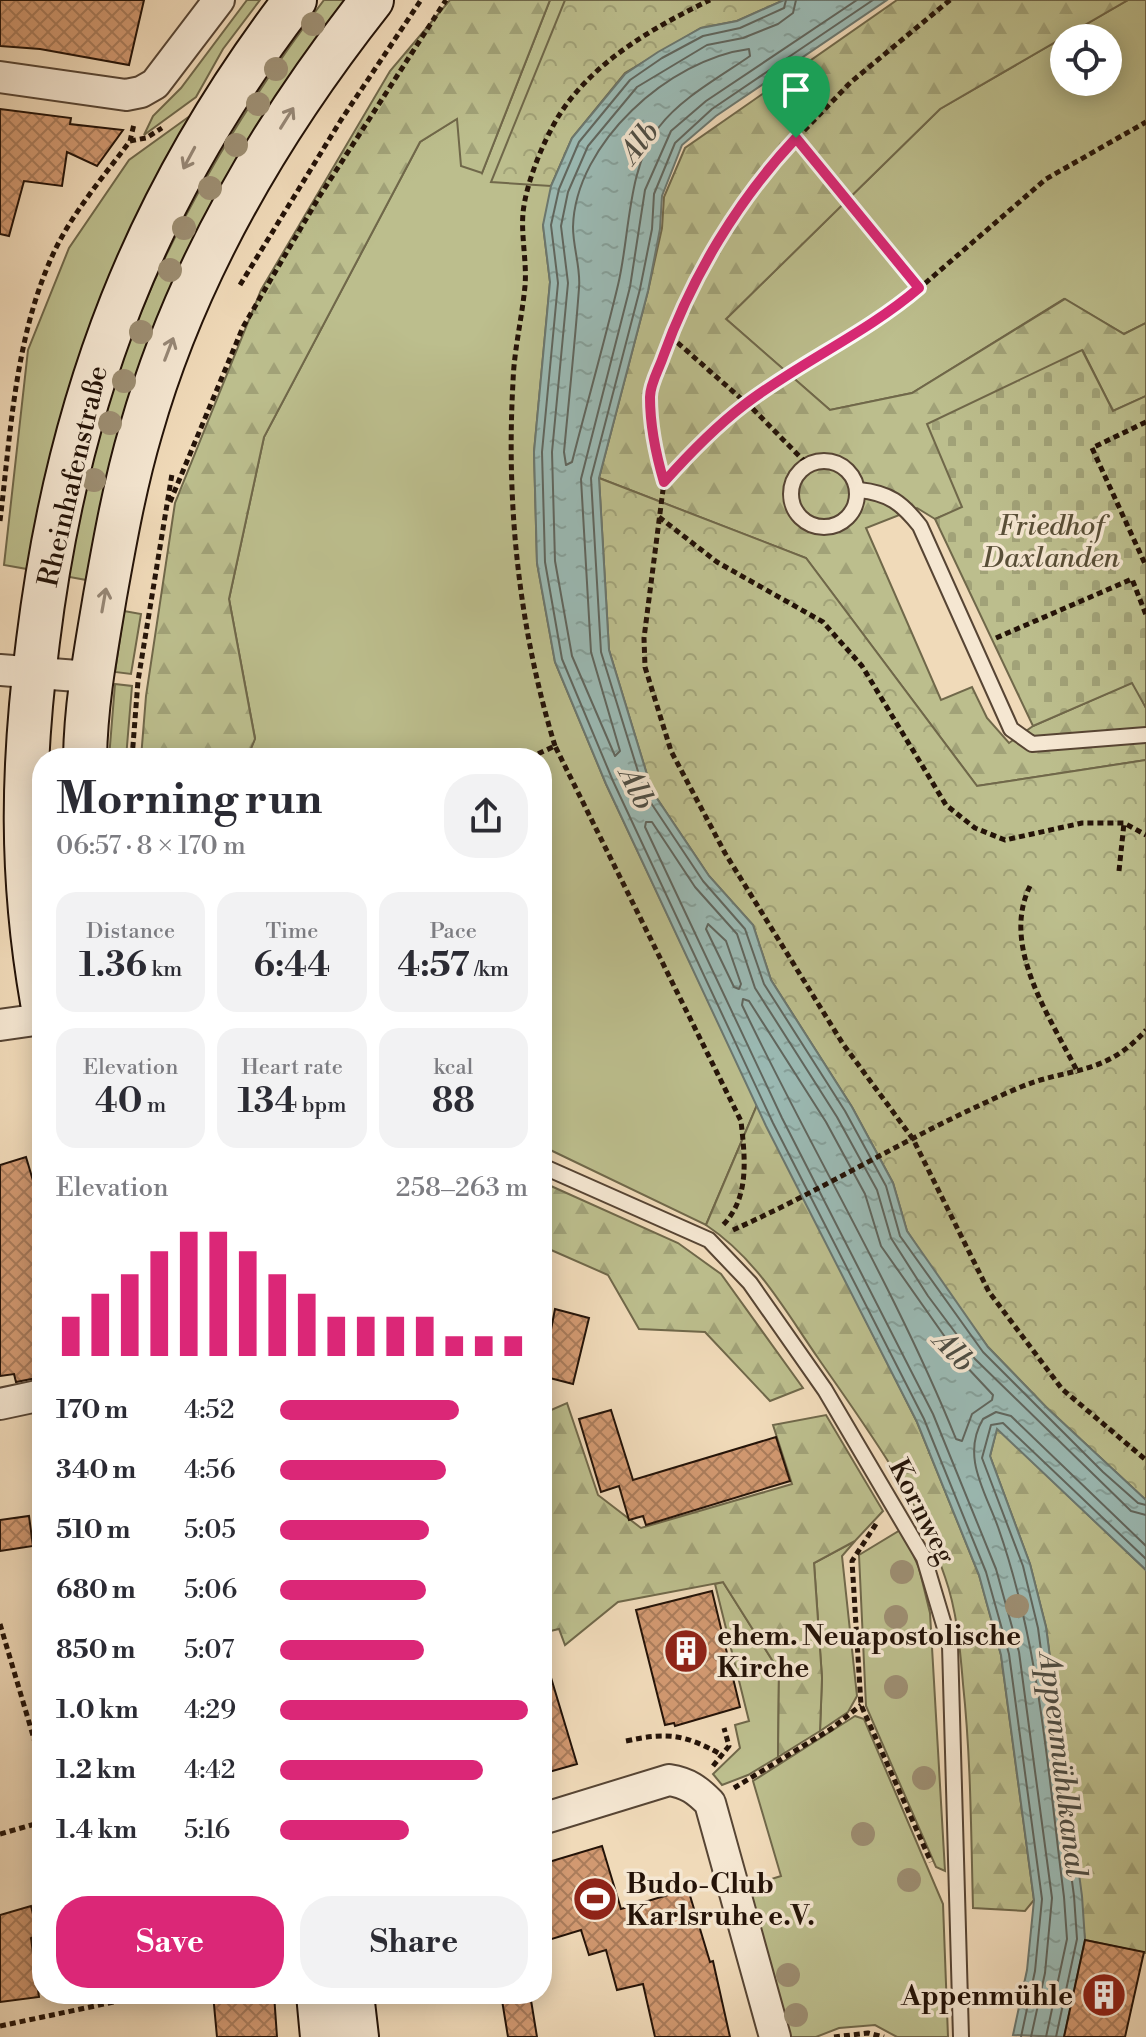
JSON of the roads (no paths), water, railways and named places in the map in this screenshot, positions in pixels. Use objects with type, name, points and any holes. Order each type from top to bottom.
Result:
[{"type":"main road","name":"Rheinhafenstraße","points":[[32,946],[24,812],[25,750],[17,671],[103,345],[161,210],[195,145],[261,44],[295,0]]},
{"type":"main road","name":"Rheinhafenstraße","points":[[86,748],[90,677],[113,547],[141,429],[195,284],[252,172],[318,69],[372,0]]},
{"type":"main road","points":[[319,2004],[322,2037]]},
{"type":"main road","points":[[353,2004],[357,2037]]},
{"type":"street","points":[[0,77],[126,95],[141,92],[155,84],[219,0]]},
{"type":"street","points":[[17,671],[90,677]]},
{"type":"street","points":[[0,1025],[32,1020]]},
{"type":"street","points":[[0,1404],[32,1397]]},
{"type":"street","points":[[552,1816],[669,1780],[685,1782],[710,1803],[775,2037]]},
{"type":"lane","points":[[833,462],[844,466],[859,490],[858,503],[836,525],[822,529],[808,525],[794,509],[791,496],[797,475],[808,465],[833,462]]},
{"type":"lane","points":[[859,490],[882,492],[904,506],[920,526],[1011,729],[1032,744],[1146,735]]},
{"type":"lane","name":"Kornweg","points":[[552,1170],[709,1240],[750,1283],[825,1390],[924,1558],[950,1645],[961,2037]]},
{"type":"water","points":[[784,0],[887,0],[716,116],[682,145],[662,196],[660,229],[648,291],[599,478],[609,650],[652,791],[709,876],[753,925],[771,980],[852,1107],[893,1183],[907,1231],[988,1347],[1046,1407],[1146,1500],[1146,1570],[997,1429],[990,1456],[1030,1564],[1046,1627],[1082,1896],[1085,1940],[1064,2037],[1013,2035],[1027,1970],[1034,1900],[1001,1655],[979,1575],[917,1422],[766,1126],[606,784],[555,662],[537,563],[534,452],[550,282],[543,225],[551,186],[572,138],[625,74],[658,52],[701,28],[737,21]]},
{"type":"place","name":"ehem. Neuapostolische Kirche","points":[[686,1651]]},
{"type":"place","name":"Budo-Club Karlsruhe e.V.","points":[[595,1899]]},
{"type":"place","name":"Appenmühle","points":[[1104,1995]]},
{"type":"water label","name":"Alb","points":[[639,142]]},
{"type":"water label","name":"Alb","points":[[637,788]]},
{"type":"water label","name":"Alb","points":[[954,1351]]},
{"type":"water label","name":"Appenmühlkanal","points":[[1063,1765]]},
{"type":"park label","name":"Friedhof Daxlanden","points":[[1051,541]]}]
